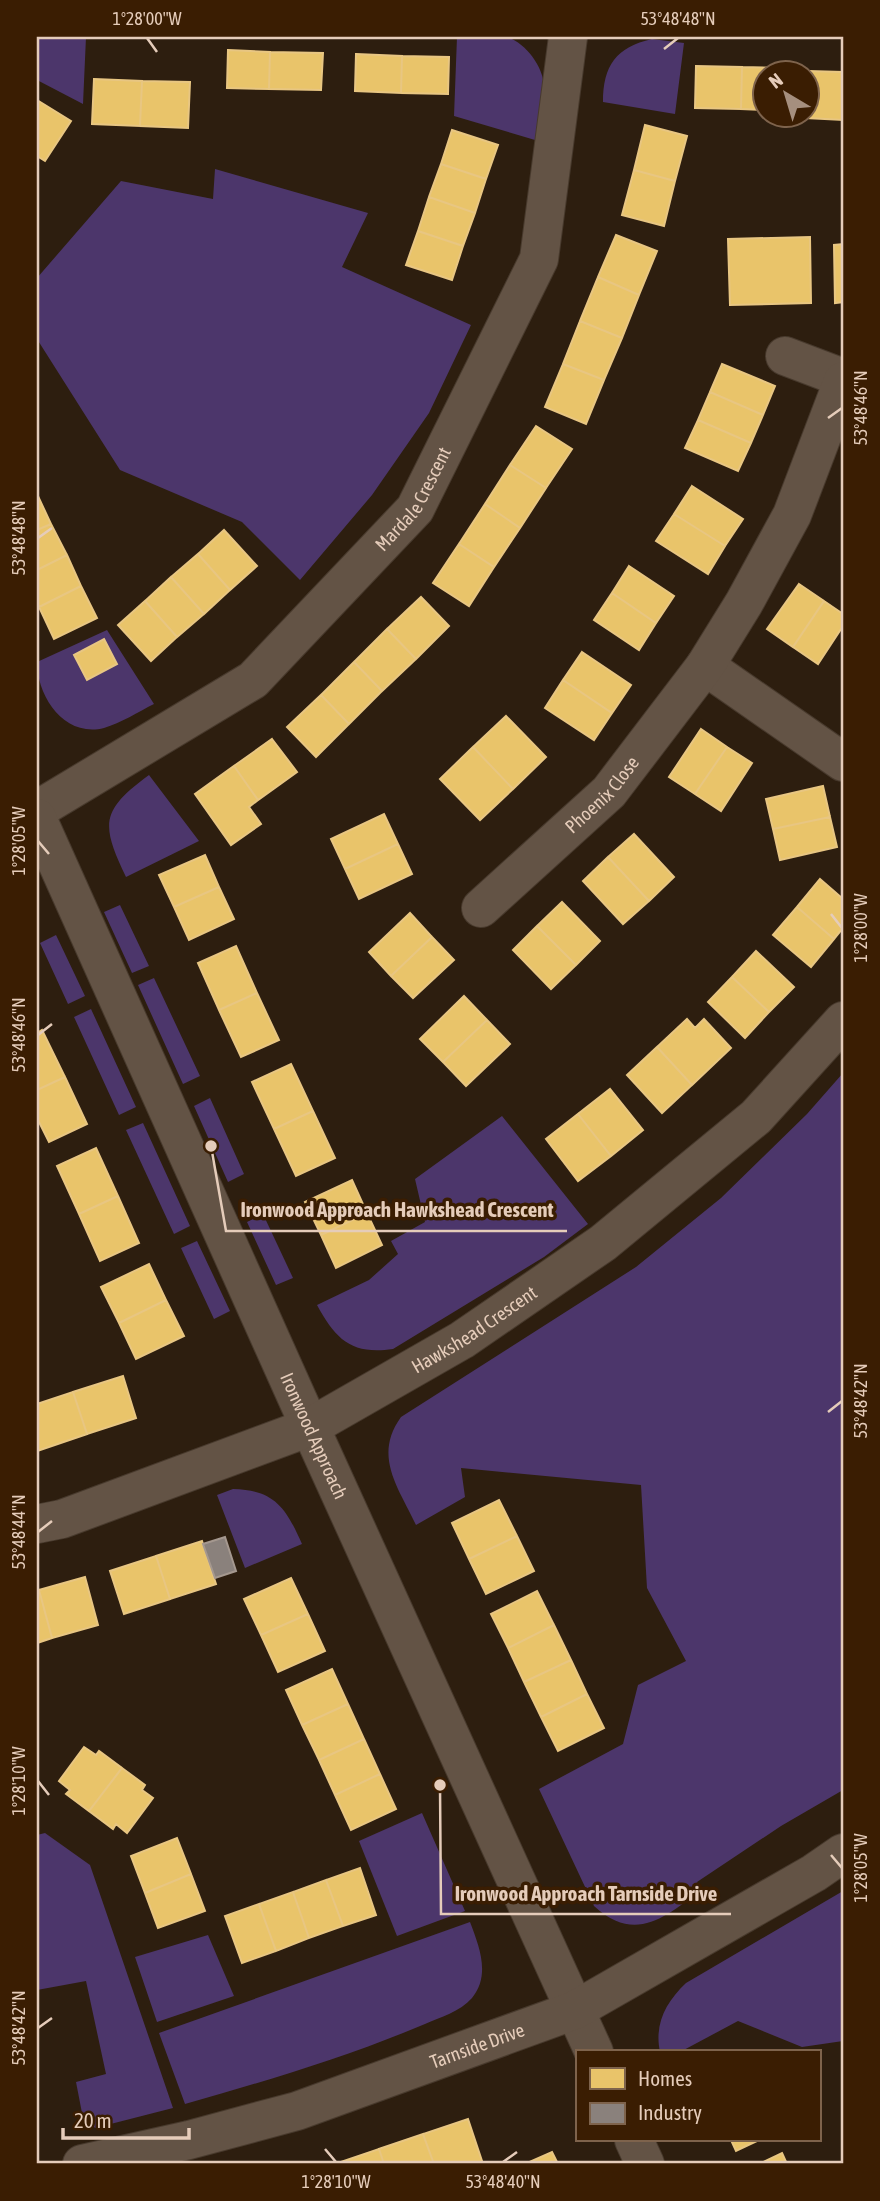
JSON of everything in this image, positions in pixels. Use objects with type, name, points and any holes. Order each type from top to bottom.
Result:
[{"type":"street","name":"Mardale Crescent","points":[[37,810],[253,680],[415,509],[539,259],[568,37]]},
{"type":"street","name":"Phoenix Close","points":[[481,908],[609,792],[705,666],[744,603],[792,515],[843,380],[785,356]]},
{"type":"street","points":[[705,666],[843,762]]},
{"type":"street","name":"Ironwood Approach","points":[[37,818],[593,2050]]},
{"type":"street","name":"Hawkshead Crescent","points":[[37,1524],[62,1519],[310,1427],[462,1340],[603,1243],[756,1117],[843,1021]]},
{"type":"street","name":"Tarnside Drive","points":[[82,2164],[189,2140],[297,2111],[575,2010],[814,1873],[843,1853]]},
{"type":"street","points":[[635,2142],[645,2164]]},
{"type":"shaded area","points":[[37,37],[86,37],[83,104],[37,80]]},
{"type":"shaded area","points":[[457,37],[506,37],[520,44],[532,56],[544,86],[535,140],[454,116]]},
{"type":"shaded area","points":[[652,39],[684,43],[675,114],[603,102],[606,78],[614,60],[629,47]]},
{"type":"shaded area","points":[[215,169],[368,213],[342,267],[471,325],[429,413],[372,495],[300,580],[242,522],[120,470],[37,339],[37,278],[121,181],[213,199]]},
{"type":"shaded area","points":[[107,630],[154,704],[104,728],[77,727],[55,712],[42,688],[37,662]]},
{"type":"shaded area","points":[[149,775],[199,841],[126,877],[112,844],[110,820],[121,799]]},
{"type":"shaded area","points":[[120,905],[149,966],[132,973],[104,912]]},
{"type":"shaded area","points":[[56,935],[85,996],[68,1004],[40,943]]},
{"type":"shaded area","points":[[154,978],[200,1076],[183,1084],[138,985]]},
{"type":"shaded area","points":[[91,1009],[136,1107],[119,1115],[74,1017]]},
{"type":"shaded area","points":[[843,1073],[843,1790],[781,1826],[697,1882],[702,1890],[662,1917],[637,1925],[623,1923],[594,1906],[539,1789],[623,1744],[638,1685],[686,1661],[647,1588],[641,1485],[461,1468],[465,1497],[416,1525],[391,1471],[389,1445],[401,1417],[636,1267],[721,1198],[807,1114]]},
{"type":"shaded area","points":[[210,1098],[244,1174],[228,1182],[194,1106]]},
{"type":"shaded area","points":[[502,1116],[588,1224],[544,1257],[393,1349],[366,1350],[347,1342],[331,1327],[317,1305],[369,1280],[398,1254],[391,1241],[425,1222],[415,1179]]},
{"type":"shaded area","points":[[143,1123],[190,1226],[174,1234],[126,1130]]},
{"type":"shaded area","points":[[263,1214],[293,1278],[276,1285],[247,1222]]},
{"type":"shaded area","points":[[197,1241],[230,1311],[214,1319],[181,1248]]},
{"type":"shaded area","points":[[233,1489],[259,1493],[277,1503],[290,1520],[302,1544],[245,1568],[217,1495]]},
{"type":"shaded area","points":[[422,1813],[465,1911],[397,1936],[359,1841]]},
{"type":"shaded area","points":[[45,1833],[90,1865],[173,2108],[95,2128],[82,2113],[76,2082],[106,2074],[86,1981],[37,1990],[37,1835]]},
{"type":"shaded area","points":[[843,1891],[843,2041],[802,2047],[738,2021],[684,2050],[660,2050],[659,2032],[663,2014],[686,1983]]},
{"type":"shaded area","points":[[470,1922],[480,1951],[482,1970],[478,1989],[462,2007],[396,2036],[336,2058],[185,2104],[159,2033]]},
{"type":"shaded area","points":[[208,1935],[234,1996],[157,2022],[135,1957]]},
{"type":"building: Homes","points":[[228,50],[270,52],[269,89],[227,88]]},
{"type":"building: Homes","points":[[270,52],[323,53],[321,90],[269,89]]},
{"type":"building: Homes","points":[[356,54],[402,56],[401,93],[355,91]]},
{"type":"building: Homes","points":[[402,56],[449,57],[448,94],[401,93]]},
{"type":"building: Homes","points":[[696,66],[742,67],[741,109],[695,108]]},
{"type":"building: Homes","points":[[742,67],[750,67],[750,109],[741,109]]},
{"type":"building: Homes","points":[[820,71],[843,72],[843,120],[820,119]]},
{"type":"building: Homes","points":[[94,79],[142,81],[140,126],[92,124]]},
{"type":"building: Homes","points":[[142,81],[190,82],[188,128],[140,126]]},
{"type":"building: Homes","points":[[37,100],[71,121],[45,161],[37,156]]},
{"type":"building: Homes","points":[[645,125],[687,136],[675,181],[634,170]]},
{"type":"building: Homes","points":[[452,130],[498,145],[486,179],[441,164]]},
{"type":"building: Homes","points":[[441,164],[486,179],[475,213],[429,197]]},
{"type":"building: Homes","points":[[634,170],[675,181],[664,226],[622,215]]},
{"type":"building: Homes","points":[[429,197],[475,213],[463,246],[418,231]]},
{"type":"building: Homes","points":[[418,231],[463,246],[452,280],[406,265]]},
{"type":"building: Homes","points":[[616,235],[657,251],[639,295],[598,277]]},
{"type":"building: Homes","points":[[810,237],[811,303],[730,305],[728,239]]},
{"type":"building: Homes","points":[[843,244],[843,302],[835,303],[834,245]]},
{"type":"building: Homes","points":[[598,277],[639,295],[622,338],[580,321]]},
{"type":"building: Homes","points":[[580,321],[622,338],[604,380],[563,364]]},
{"type":"building: Homes","points":[[563,364],[604,380],[586,424],[545,407]]},
{"type":"building: Homes","points":[[722,364],[775,386],[763,415],[710,392]]},
{"type":"building: Homes","points":[[710,392],[763,415],[751,443],[698,420]]},
{"type":"building: Homes","points":[[698,420],[751,443],[738,471],[685,448]]},
{"type":"building: Homes","points":[[536,426],[572,449],[546,488],[510,465]]},
{"type":"building: Homes","points":[[510,465],[546,488],[520,528],[485,504]]},
{"type":"building: Homes","points":[[692,486],[743,519],[725,546],[674,514]]},
{"type":"building: Homes","points":[[37,494],[51,524],[37,530]]},
{"type":"building: Homes","points":[[485,504],[520,528],[494,567],[459,544]]},
{"type":"building: Homes","points":[[674,514],[725,546],[708,574],[656,541]]},
{"type":"building: Homes","points":[[51,524],[67,555],[37,570],[37,530]]},
{"type":"building: Homes","points":[[224,530],[257,566],[230,590],[198,554]]},
{"type":"building: Homes","points":[[459,544],[494,567],[469,606],[433,583]]},
{"type":"building: Homes","points":[[198,554],[230,590],[204,614],[171,577]]},
{"type":"building: Homes","points":[[67,555],[81,586],[39,607],[37,570]]},
{"type":"building: Homes","points":[[629,566],[674,596],[656,623],[612,593]]},
{"type":"building: Homes","points":[[171,577],[204,614],[177,637],[145,601]]},
{"type":"building: Homes","points":[[799,584],[824,601],[793,647],[767,629]]},
{"type":"building: Homes","points":[[81,586],[97,618],[54,639],[39,607]]},
{"type":"building: Homes","points":[[612,593],[656,623],[639,650],[594,620]]},
{"type":"building: Homes","points":[[421,597],[449,626],[416,659],[387,629]]},
{"type":"building: Homes","points":[[145,601],[177,637],[151,661],[118,625]]},
{"type":"building: Homes","points":[[824,601],[843,614],[843,626],[818,664],[793,647]]},
{"type":"building: Homes","points":[[387,629],[416,659],[382,691],[354,662]]},
{"type":"building: Homes","points":[[104,639],[117,664],[87,680],[74,655]]},
{"type":"building: Homes","points":[[582,652],[631,685],[612,713],[563,680]]},
{"type":"building: Homes","points":[[354,662],[382,691],[349,724],[321,695]]},
{"type":"building: Homes","points":[[563,680],[612,713],[594,740],[545,708]]},
{"type":"building: Homes","points":[[321,695],[349,724],[316,757],[287,727]]},
{"type":"building: Homes","points":[[506,716],[546,757],[513,789],[473,747]]},
{"type":"building: Homes","points":[[701,729],[727,747],[695,794],[669,777]]},
{"type":"building: Homes","points":[[272,739],[297,772],[258,800],[234,766]]},
{"type":"building: Homes","points":[[473,747],[513,789],[480,820],[440,779]]},
{"type":"building: Homes","points":[[727,747],[752,763],[721,811],[695,794]]},
{"type":"building: Homes","points":[[234,766],[258,800],[249,807],[261,824],[231,845],[195,794]]},
{"type":"building: Homes","points":[[823,786],[830,817],[773,829],[766,799]]},
{"type":"building: Homes","points":[[384,814],[398,844],[345,869],[331,839]]},
{"type":"building: Homes","points":[[830,817],[837,847],[780,860],[773,829]]},
{"type":"building: Homes","points":[[634,834],[674,877],[649,901],[608,857]]},
{"type":"building: Homes","points":[[398,844],[412,874],[359,899],[345,869]]},
{"type":"building: Homes","points":[[205,855],[219,887],[174,907],[159,875]]},
{"type":"building: Homes","points":[[608,857],[649,901],[623,924],[583,881]]},
{"type":"building: Homes","points":[[820,879],[843,899],[843,928],[834,939],[797,907]]},
{"type":"building: Homes","points":[[219,887],[234,919],[189,940],[174,907]]},
{"type":"building: Homes","points":[[562,902],[600,941],[576,965],[537,926]]},
{"type":"building: Homes","points":[[797,907],[834,939],[811,967],[773,935]]},
{"type":"building: Homes","points":[[410,913],[432,937],[391,976],[369,952]]},
{"type":"building: Homes","points":[[537,926],[576,965],[551,989],[513,950]]},
{"type":"building: Homes","points":[[432,937],[454,960],[413,998],[391,976]]},
{"type":"building: Homes","points":[[236,946],[257,993],[219,1010],[198,963]]},
{"type":"building: Homes","points":[[756,951],[794,987],[769,1012],[732,977]]},
{"type":"building: Homes","points":[[732,977],[769,1012],[745,1038],[708,1002]]},
{"type":"building: Homes","points":[[257,993],[279,1040],[241,1057],[219,1010]]},
{"type":"building: Homes","points":[[464,996],[487,1020],[443,1062],[420,1039]]},
{"type":"building: Homes","points":[[687,1019],[695,1028],[704,1019],[731,1048],[692,1085],[657,1047]]},
{"type":"building: Homes","points":[[487,1020],[510,1044],[466,1086],[443,1062]]},
{"type":"building: Homes","points":[[42,1030],[65,1077],[37,1090],[37,1033]]},
{"type":"building: Homes","points":[[657,1047],[692,1085],[662,1113],[627,1075]]},
{"type":"building: Homes","points":[[291,1064],[313,1111],[274,1129],[252,1082]]},
{"type":"building: Homes","points":[[65,1077],[87,1124],[49,1142],[37,1118],[37,1090]]},
{"type":"building: Homes","points":[[610,1089],[643,1130],[611,1156],[578,1114]]},
{"type":"building: Homes","points":[[313,1111],[335,1158],[296,1176],[274,1129]]},
{"type":"building: Homes","points":[[578,1114],[611,1156],[578,1181],[546,1139]]},
{"type":"building: Homes","points":[[96,1148],[118,1196],[79,1214],[57,1166]]},
{"type":"building: Homes","points":[[352,1180],[367,1213],[321,1235],[305,1202]]},
{"type":"building: Homes","points":[[118,1196],[139,1243],[100,1261],[79,1214]]},
{"type":"building: Homes","points":[[367,1213],[382,1245],[336,1268],[321,1235]]},
{"type":"building: Homes","points":[[149,1264],[166,1300],[119,1323],[101,1287]]},
{"type":"building: Homes","points":[[166,1300],[184,1336],[136,1359],[119,1323]]},
{"type":"building: Homes","points":[[123,1376],[136,1418],[87,1434],[73,1392]]},
{"type":"building: Homes","points":[[73,1392],[87,1434],[37,1451],[37,1404]]},
{"type":"building: Homes","points":[[499,1500],[517,1536],[469,1559],[452,1523]]},
{"type":"building: Homes","points":[[517,1536],[534,1571],[486,1594],[469,1559]]},
{"type":"building: Homes","points":[[202,1541],[216,1584],[170,1599],[156,1556]]},
{"type":"building: Homes","points":[[156,1556],[170,1599],[124,1614],[110,1571]]},
{"type":"building: Homes","points":[[85,1577],[98,1625],[52,1638],[39,1590]]},
{"type":"building: Homes","points":[[291,1578],[308,1614],[261,1635],[244,1599]]},
{"type":"building: Homes","points":[[39,1590],[52,1638],[37,1643],[37,1591]]},
{"type":"building: Homes","points":[[537,1591],[554,1625],[508,1648],[491,1614]]},
{"type":"building: Homes","points":[[308,1614],[325,1651],[278,1672],[261,1635]]},
{"type":"building: Homes","points":[[554,1625],[571,1660],[524,1682],[508,1648]]},
{"type":"building: Homes","points":[[571,1660],[587,1694],[541,1717],[524,1682]]},
{"type":"building: Homes","points":[[332,1669],[348,1704],[302,1725],[286,1690]]},
{"type":"building: Homes","points":[[587,1694],[604,1728],[558,1751],[541,1717]]},
{"type":"building: Homes","points":[[348,1704],[364,1739],[319,1760],[302,1725]]},
{"type":"building: Homes","points":[[364,1739],[380,1774],[335,1795],[319,1760]]},
{"type":"building: Homes","points":[[84,1747],[96,1755],[99,1751],[122,1768],[89,1811],[66,1794],[70,1790],[59,1781]]},
{"type":"building: Homes","points":[[122,1768],[145,1785],[142,1790],[153,1798],[127,1833],[116,1824],[113,1829],[89,1811]]},
{"type":"building: Homes","points":[[380,1774],[396,1809],[351,1830],[335,1795]]},
{"type":"building: Homes","points":[[177,1838],[191,1874],[145,1893],[131,1856]]},
{"type":"building: Homes","points":[[360,1868],[376,1915],[343,1926],[326,1880]]},
{"type":"building: Homes","points":[[191,1874],[205,1911],[158,1928],[145,1893]]},
{"type":"building: Homes","points":[[326,1880],[343,1926],[309,1938],[293,1892]]},
{"type":"building: Homes","points":[[293,1892],[309,1938],[276,1951],[259,1904]]},
{"type":"building: Homes","points":[[259,1904],[276,1951],[242,1963],[225,1916]]},
{"type":"building: Homes","points":[[468,2119],[483,2164],[434,2164],[423,2134]]},
{"type":"building: Homes","points":[[423,2134],[434,2164],[384,2164],[379,2149]]},
{"type":"building: Homes","points":[[732,2142],[755,2142],[736,2151]]},
{"type":"building: Homes","points":[[379,2149],[384,2164],[335,2164]]},
{"type":"building: Homes","points":[[552,2152],[558,2164],[525,2164]]},
{"type":"building: Homes","points":[[782,2153],[787,2164],[759,2164]]},
{"type":"building: Industry","points":[[225,1537],[236,1571],[215,1578],[203,1544]]},
{"type":"place","name":"Ironwood Approach Hawkshead Crescent","points":[[211,1146]]},
{"type":"place","name":"Ironwood Approach Tarnside Drive","points":[[440,1785]]}]
